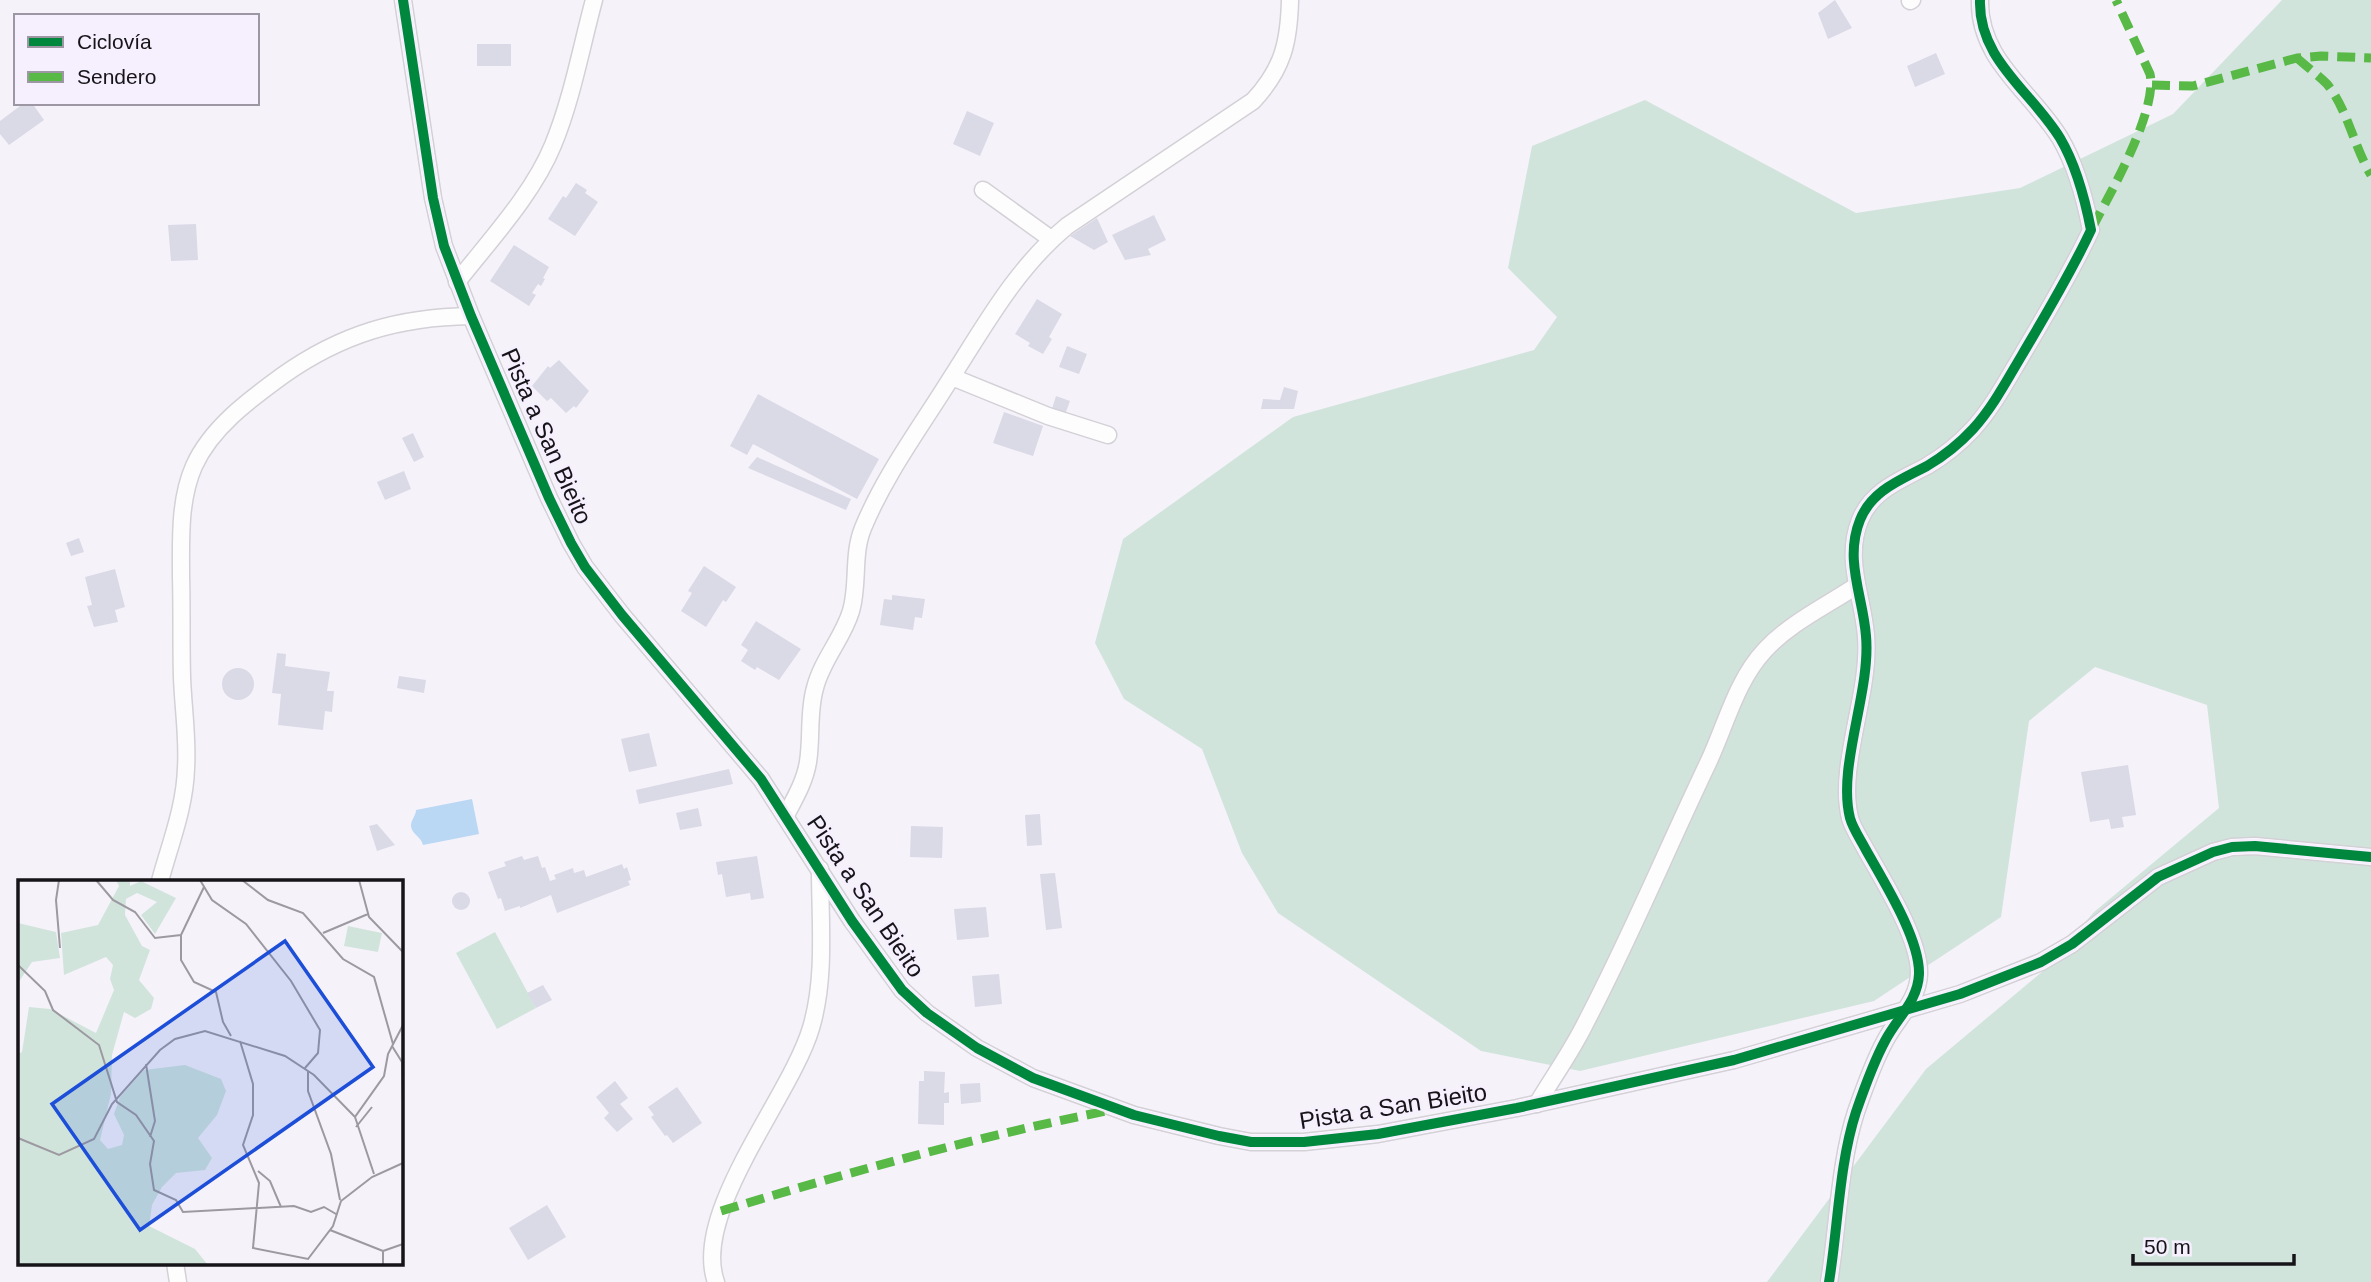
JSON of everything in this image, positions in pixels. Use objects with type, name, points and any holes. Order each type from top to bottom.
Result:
[{"type":"street","name":"Pista a San Bieito","points":[[403,0],[437,222],[457,282],[549,498],[585,566],[647,646],[761,779],[882,965],[902,990],[928,1013],[977,1048],[1059,1090],[1115,1109],[1219,1136],[1276,1144],[1378,1134],[1537,1104],[1734,1060],[1960,994],[2041,962],[2072,944],[2158,877],[2213,852],[2232,847],[2255,846],[2371,857]]},
{"type":"street","points":[[457,282],[513,211],[553,146],[567,105],[594,0]]},
{"type":"street","points":[[786,815],[804,778],[816,683],[852,608],[855,563],[864,527],[900,457],[1002,296],[1051,239],[1252,101],[1266,87],[1280,64],[1287,34],[1290,0]]},
{"type":"street","points":[[1829,1282],[1854,1117],[1884,1042],[1918,990],[1917,952],[1892,897],[1852,823],[1848,806],[1848,778],[1863,682],[1866,639],[1856,586],[1853,545],[1860,519],[1870,503],[1889,486],[1930,464],[1973,428],[1993,403],[2044,318],[2091,230],[2077,177],[2060,138],[1992,52],[1983,32],[1980,0]]},
{"type":"street","points":[[983,190],[1051,239]]},
{"type":"street","points":[[160,880],[181,809],[186,767],[181,554],[185,495],[195,464],[212,438],[238,411],[271,384],[317,353],[338,342],[390,324],[420,318],[471,316]]},
{"type":"street","points":[[952,377],[1048,416],[1108,435]]},
{"type":"street","points":[[1537,1104],[1585,1025],[1709,760],[1735,697],[1751,670],[1765,650],[1788,630],[1856,586]]},
{"type":"street","points":[[716,1282],[711,1257],[722,1211],[737,1175],[802,1052],[813,1020],[820,965],[820,869]]},
{"type":"street","points":[[175,1264],[178,1282]]},
{"type":"shaded area","points":[[2282,0],[2371,0],[2371,1282],[1767,1282],[1926,1069],[2043,971],[2094,912],[2219,808],[2207,705],[2095,667],[2029,721],[2001,917],[1874,1001],[1580,1071],[1481,1051],[1278,913],[1242,853],[1202,749],[1124,699],[1095,643],[1123,539],[1293,417],[1534,350],[1557,317],[1508,268],[1532,146],[1645,100],[1856,213],[2020,188],[2173,114]]},
{"type":"shaded area","points":[[495,932],[536,1008],[497,1029],[456,953]]},
{"type":"water","points":[[472,799],[479,834],[423,845],[411,824],[416,810]]},
{"type":"building","points":[[1835,0],[1852,28],[1828,39],[1818,13]]},
{"type":"building","points":[[477,44],[511,44],[511,66],[477,66]]},
{"type":"building","points":[[1936,53],[1945,74],[1915,87],[1907,66]]},
{"type":"building","points":[[21,105],[33,105],[44,120],[9,145],[0,134],[0,121]]},
{"type":"building","points":[[967,111],[994,123],[980,156],[953,144]]},
{"type":"building","points":[[576,183],[598,202],[575,236],[548,219],[563,196],[566,198]]},
{"type":"building","points":[[1154,215],[1166,240],[1148,249],[1151,255],[1125,260],[1112,235]]},
{"type":"building","points":[[1097,218],[1108,242],[1094,250],[1070,236]]},
{"type":"building","points":[[196,224],[198,260],[171,261],[168,225]]},
{"type":"building","points":[[514,245],[549,267],[541,286],[538,284],[532,293],[536,295],[529,306],[490,281]]},
{"type":"building","points":[[1037,299],[1062,314],[1043,354],[1028,346],[1030,343],[1015,334]]},
{"type":"building","points":[[1067,346],[1087,354],[1079,374],[1059,367]]},
{"type":"building","points":[[559,360],[589,391],[576,408],[574,406],[566,413],[551,398],[547,401],[532,386],[548,366],[550,368]]},
{"type":"building","points":[[1284,387],[1298,391],[1294,409],[1261,409],[1263,399],[1280,400]]},
{"type":"building","points":[[758,394],[879,459],[857,499],[753,444],[747,455],[730,446]]},
{"type":"building","points":[[1056,396],[1070,401],[1064,417],[1051,412]]},
{"type":"building","points":[[1004,412],[1043,426],[1033,456],[993,443]]},
{"type":"building","points":[[413,433],[424,457],[414,462],[402,438]]},
{"type":"building","points":[[757,457],[851,499],[846,510],[748,468]]},
{"type":"building","points":[[404,471],[411,489],[385,500],[377,482]]},
{"type":"building","points":[[79,538],[84,552],[71,556],[66,543]]},
{"type":"building","points":[[704,566],[736,587],[726,602],[723,600],[706,627],[681,611],[692,593],[688,591]]},
{"type":"building","points":[[115,569],[125,607],[115,610],[118,622],[94,627],[87,606],[92,605],[85,577]]},
{"type":"building","points":[[892,595],[925,599],[922,618],[915,617],[913,630],[880,625],[884,599],[892,600]]},
{"type":"building","points":[[756,621],[801,649],[779,680],[741,661],[748,650],[741,645]]},
{"type":"building","points":[[277,653],[286,654],[285,666],[330,672],[327,691],[334,691],[332,712],[325,711],[323,730],[278,725],[281,694],[272,693]]},
{"type":"building","points":[[238,668],[249,673],[254,684],[249,695],[238,700],[227,695],[222,684],[227,673]]},
{"type":"building","points":[[399,676],[426,680],[424,693],[397,688]]},
{"type":"building","points":[[649,733],[657,766],[629,772],[621,739]]},
{"type":"building","points":[[2128,765],[2136,815],[2122,817],[2124,827],[2111,829],[2109,819],[2090,822],[2081,772]]},
{"type":"building","points":[[729,769],[733,784],[639,804],[636,790]]},
{"type":"building","points":[[698,808],[702,826],[680,830],[676,813]]},
{"type":"building","points":[[1040,814],[1042,845],[1027,846],[1025,815]]},
{"type":"building","points":[[377,824],[395,845],[377,851],[369,826]]},
{"type":"building","points":[[911,826],[943,827],[942,858],[910,857]]},
{"type":"building","points":[[522,856],[524,860],[538,856],[550,881],[556,879],[554,875],[573,868],[574,873],[584,870],[586,877],[622,864],[624,869],[627,867],[630,885],[557,913],[551,895],[505,911],[488,872],[506,866],[504,862]]},
{"type":"building","points":[[757,856],[764,898],[751,900],[750,893],[726,897],[722,874],[718,875],[716,862]]},
{"type":"building","points":[[1055,873],[1062,928],[1046,930],[1040,874]]},
{"type":"building","points":[[457,892],[465,892],[470,901],[468,908],[457,910],[452,905],[452,897]]},
{"type":"building","points":[[986,907],[989,937],[957,940],[954,909]]},
{"type":"building","points":[[999,974],[1002,1004],[975,1007],[972,976]]},
{"type":"building","points":[[543,985],[552,1000],[536,1008],[527,993]]},
{"type":"building","points":[[924,1071],[945,1072],[944,1093],[949,1092],[949,1103],[944,1103],[944,1125],[918,1124],[919,1081],[924,1081]]},
{"type":"building","points":[[615,1081],[628,1098],[620,1104],[633,1119],[617,1132],[604,1118],[609,1113],[596,1097]]},
{"type":"building","points":[[980,1083],[981,1102],[961,1104],[960,1084]]},
{"type":"building","points":[[677,1087],[702,1123],[673,1143],[651,1117],[654,1115],[648,1107]]},
{"type":"building","points":[[547,1205],[566,1237],[528,1260],[509,1228]]},
{"type":"marked path","points":[[2092,228],[2131,152],[2151,90],[2150,74],[2116,0]]},
{"type":"marked path","points":[[2297,58],[2327,84],[2334,94],[2371,175]]},
{"type":"marked path","points":[[2152,85],[2193,86],[2297,58],[2371,58]]},
{"type":"marked path","points":[[721,1211],[915,1156],[1111,1110]]},
{"type":"cycle path","points":[[403,0],[433,198],[444,246],[549,498],[585,567],[622,615],[761,779],[852,921],[902,990],[927,1013],[977,1048],[1033,1078],[1134,1115],[1251,1142],[1304,1142],[1378,1134],[1517,1108],[1734,1060],[1960,994],[2041,962],[2072,944],[2158,877],[2213,852],[2232,847],[2255,846],[2371,857]]},
{"type":"cycle path","points":[[1829,1282],[1850,1132],[1869,1076],[1881,1049],[1915,993],[1919,974],[1914,944],[1891,894],[1855,830],[1847,798],[1851,752],[1866,658],[1866,636],[1854,564],[1856,535],[1865,510],[1880,493],[1946,454],[1980,421],[2049,309],[2091,230],[2079,182],[2066,148],[1997,57],[1982,21],[1980,0]]}]
